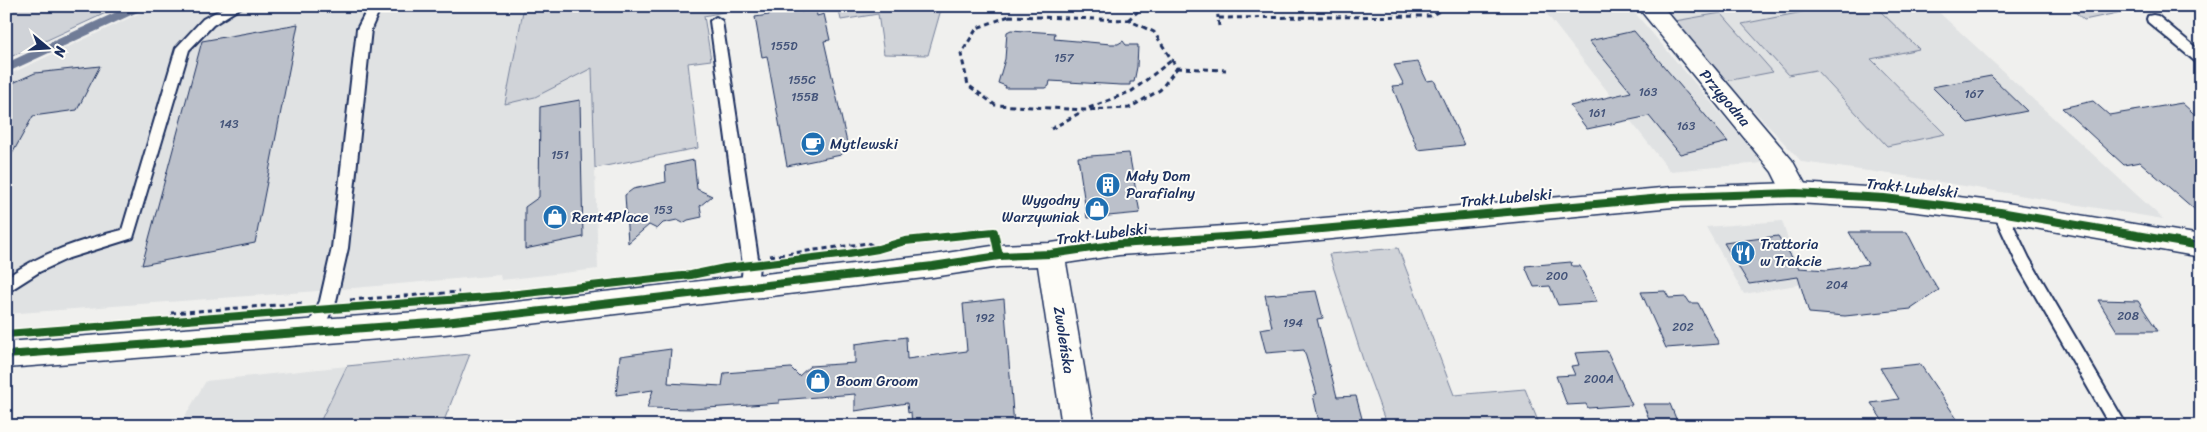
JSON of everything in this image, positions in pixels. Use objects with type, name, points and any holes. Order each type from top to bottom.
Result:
[{"type":"street","name":"Przygodna","points":[[1649,6],[1783,167],[1796,193]]},
{"type":"street","name":"Trakt Lubelski","points":[[6,356],[322,315],[445,322],[750,270],[1051,254],[1119,244],[1256,235],[1673,197],[1796,193],[1884,198],[2000,212],[2201,246]]},
{"type":"street","name":"Zwoleńska","points":[[1051,254],[1078,426]]},
{"type":"lane","points":[[6,287],[20,276],[80,247],[128,234],[183,48],[208,22],[238,6]]},
{"type":"lane","points":[[322,315],[340,248],[364,30],[372,11],[377,6]]},
{"type":"lane","points":[[2153,19],[2201,59]]},
{"type":"lane","points":[[716,21],[750,270]]},
{"type":"lane","points":[[2000,212],[2022,260],[2120,426]]},
{"type":"path","points":[[1128,20],[1144,6]]},
{"type":"path","points":[[1217,6],[1219,26]]},
{"type":"path","points":[[1218,18],[1430,16],[1449,6]]},
{"type":"path","points":[[1008,16],[1128,20],[1154,32],[1177,68],[1160,90],[1129,108],[1085,110],[996,106],[968,85],[961,54],[977,28],[1008,16]]},
{"type":"path","points":[[1051,129],[1085,110],[1132,91],[1172,60]]},
{"type":"path","points":[[1177,68],[1226,70]]},
{"type":"path","points":[[750,270],[887,246]]},
{"type":"path","points":[[164,318],[322,315],[463,295]]},
{"type":"shaded area","points":[[6,6],[121,6],[6,59]]},
{"type":"shaded area","points":[[155,6],[590,6],[598,269],[501,280],[500,275],[331,290],[6,314],[6,76]]},
{"type":"shaded area","points":[[524,6],[753,6],[704,16],[711,60],[688,63],[698,148],[595,168],[592,68],[535,97],[505,104]]},
{"type":"shaded area","points":[[838,6],[942,6],[928,55],[884,54],[878,14],[841,20]]},
{"type":"shaded area","points":[[1582,6],[1629,6],[1763,163],[1670,171],[1546,13]]},
{"type":"shaded area","points":[[1662,6],[1932,6],[2163,219],[1904,176],[1802,162],[1726,81]]},
{"type":"shaded area","points":[[1833,6],[1875,6],[1919,49],[1871,59],[1945,134],[1887,146],[1816,70],[1788,75],[1742,24]]},
{"type":"shaded area","points":[[2068,6],[2127,6],[2131,10],[2084,20]]},
{"type":"shaded area","points":[[1721,13],[1773,72],[1726,81],[1675,21]]},
{"type":"shaded area","points":[[1782,221],[1802,284],[1744,294],[1706,227]]},
{"type":"shaded area","points":[[1398,248],[1454,395],[1525,389],[1540,426],[1387,426],[1365,366],[1329,254]]},
{"type":"shaded area","points":[[470,354],[442,426],[318,426],[347,366]]},
{"type":"shaded area","points":[[347,366],[318,426],[179,426],[206,381]]},
{"type":"building","points":[[800,6],[801,12],[816,9],[817,16],[824,14],[830,40],[824,41],[848,147],[841,155],[787,166],[767,56],[762,57],[755,17],[769,15],[769,11]]},
{"type":"building","points":[[298,24],[255,243],[142,265],[202,41]]},
{"type":"building","points":[[1011,30],[1055,33],[1054,39],[1111,44],[1118,44],[1123,41],[1126,45],[1138,45],[1134,82],[1130,82],[1130,85],[1121,85],[1050,81],[1049,86],[1046,88],[1005,88],[1006,86],[998,83],[1005,59],[1007,32]]},
{"type":"building","points":[[1634,31],[1728,142],[1680,154],[1649,116],[1587,129],[1570,106],[1631,92],[1589,41]]},
{"type":"building","points":[[1418,62],[1427,81],[1434,80],[1464,145],[1418,150],[1392,86],[1404,85],[1394,65]]},
{"type":"building","points":[[100,66],[77,110],[33,116],[6,165],[6,86],[35,73]]},
{"type":"building","points":[[1991,76],[2027,111],[1968,123],[1932,87]]},
{"type":"building","points":[[580,100],[583,237],[525,249],[525,207],[539,197],[540,107]]},
{"type":"building","points":[[2093,101],[2109,115],[2182,103],[2201,120],[2201,215],[2140,162],[2124,165],[2062,108]]},
{"type":"building","name":"Mały Dom Parafialny","points":[[1129,153],[1140,213],[1087,218],[1078,157]]},
{"type":"building","points":[[694,160],[697,189],[712,196],[700,206],[702,217],[683,223],[677,220],[663,223],[657,229],[649,225],[628,243],[625,195],[633,189],[666,182],[665,166]]},
{"type":"building","points":[[1849,232],[1907,232],[1929,275],[1939,290],[1911,309],[1845,316],[1809,313],[1798,277],[1749,284],[1724,243],[1778,236],[1799,268],[1827,270],[1868,264]]},
{"type":"building","points":[[1571,262],[1572,266],[1580,266],[1597,302],[1558,305],[1550,286],[1534,287],[1525,266]]},
{"type":"building","points":[[1316,291],[1323,318],[1317,319],[1337,397],[1356,396],[1364,426],[1320,426],[1313,395],[1317,394],[1304,350],[1266,353],[1260,329],[1272,327],[1265,295]]},
{"type":"building","points":[[1665,291],[1669,298],[1686,297],[1690,303],[1698,303],[1719,344],[1666,348],[1641,292]]},
{"type":"building","points":[[1004,299],[1014,426],[912,426],[911,412],[908,413],[907,403],[855,411],[855,394],[779,400],[779,403],[693,409],[647,408],[653,390],[616,395],[620,356],[671,349],[668,383],[722,386],[724,373],[791,368],[799,376],[810,366],[855,363],[855,344],[906,337],[907,359],[967,351],[963,304]]},
{"type":"building","points":[[2098,300],[2138,301],[2158,331],[2117,331]]},
{"type":"building","points":[[1607,351],[1632,405],[1588,408],[1586,404],[1567,405],[1556,376],[1575,375],[1571,366],[1579,365],[1575,353]]},
{"type":"building","points":[[1920,364],[1957,419],[1904,426],[1886,426],[1871,403],[1899,399],[1880,368]]},
{"type":"building","points":[[1643,404],[1670,404],[1679,426],[1652,426]]},
{"type":"waterway","points":[[6,68],[140,6]]},
{"type":"cycle path","points":[[6,355],[445,322],[933,266],[999,256],[1051,254],[1119,244],[1255,235],[1673,197],[1796,193],[1884,198],[2000,212],[2201,246]]},
{"type":"cycle path","points":[[6,334],[500,296],[691,275],[725,268],[848,254],[878,249],[905,241],[994,232],[999,256]]},
{"type":"place","name":"Mytlewski","points":[[813,144]]},
{"type":"place","name":"Mały Dom Parafialny","points":[[1108,185]]},
{"type":"place","name":"Wygodny Warzywniak","points":[[1097,209]]},
{"type":"place","name":"Rent4Place","points":[[555,217]]},
{"type":"place","name":"Trattoria w Trakcie","points":[[1743,253]]},
{"type":"place","name":"Boom Groom","points":[[818,381]]}]
